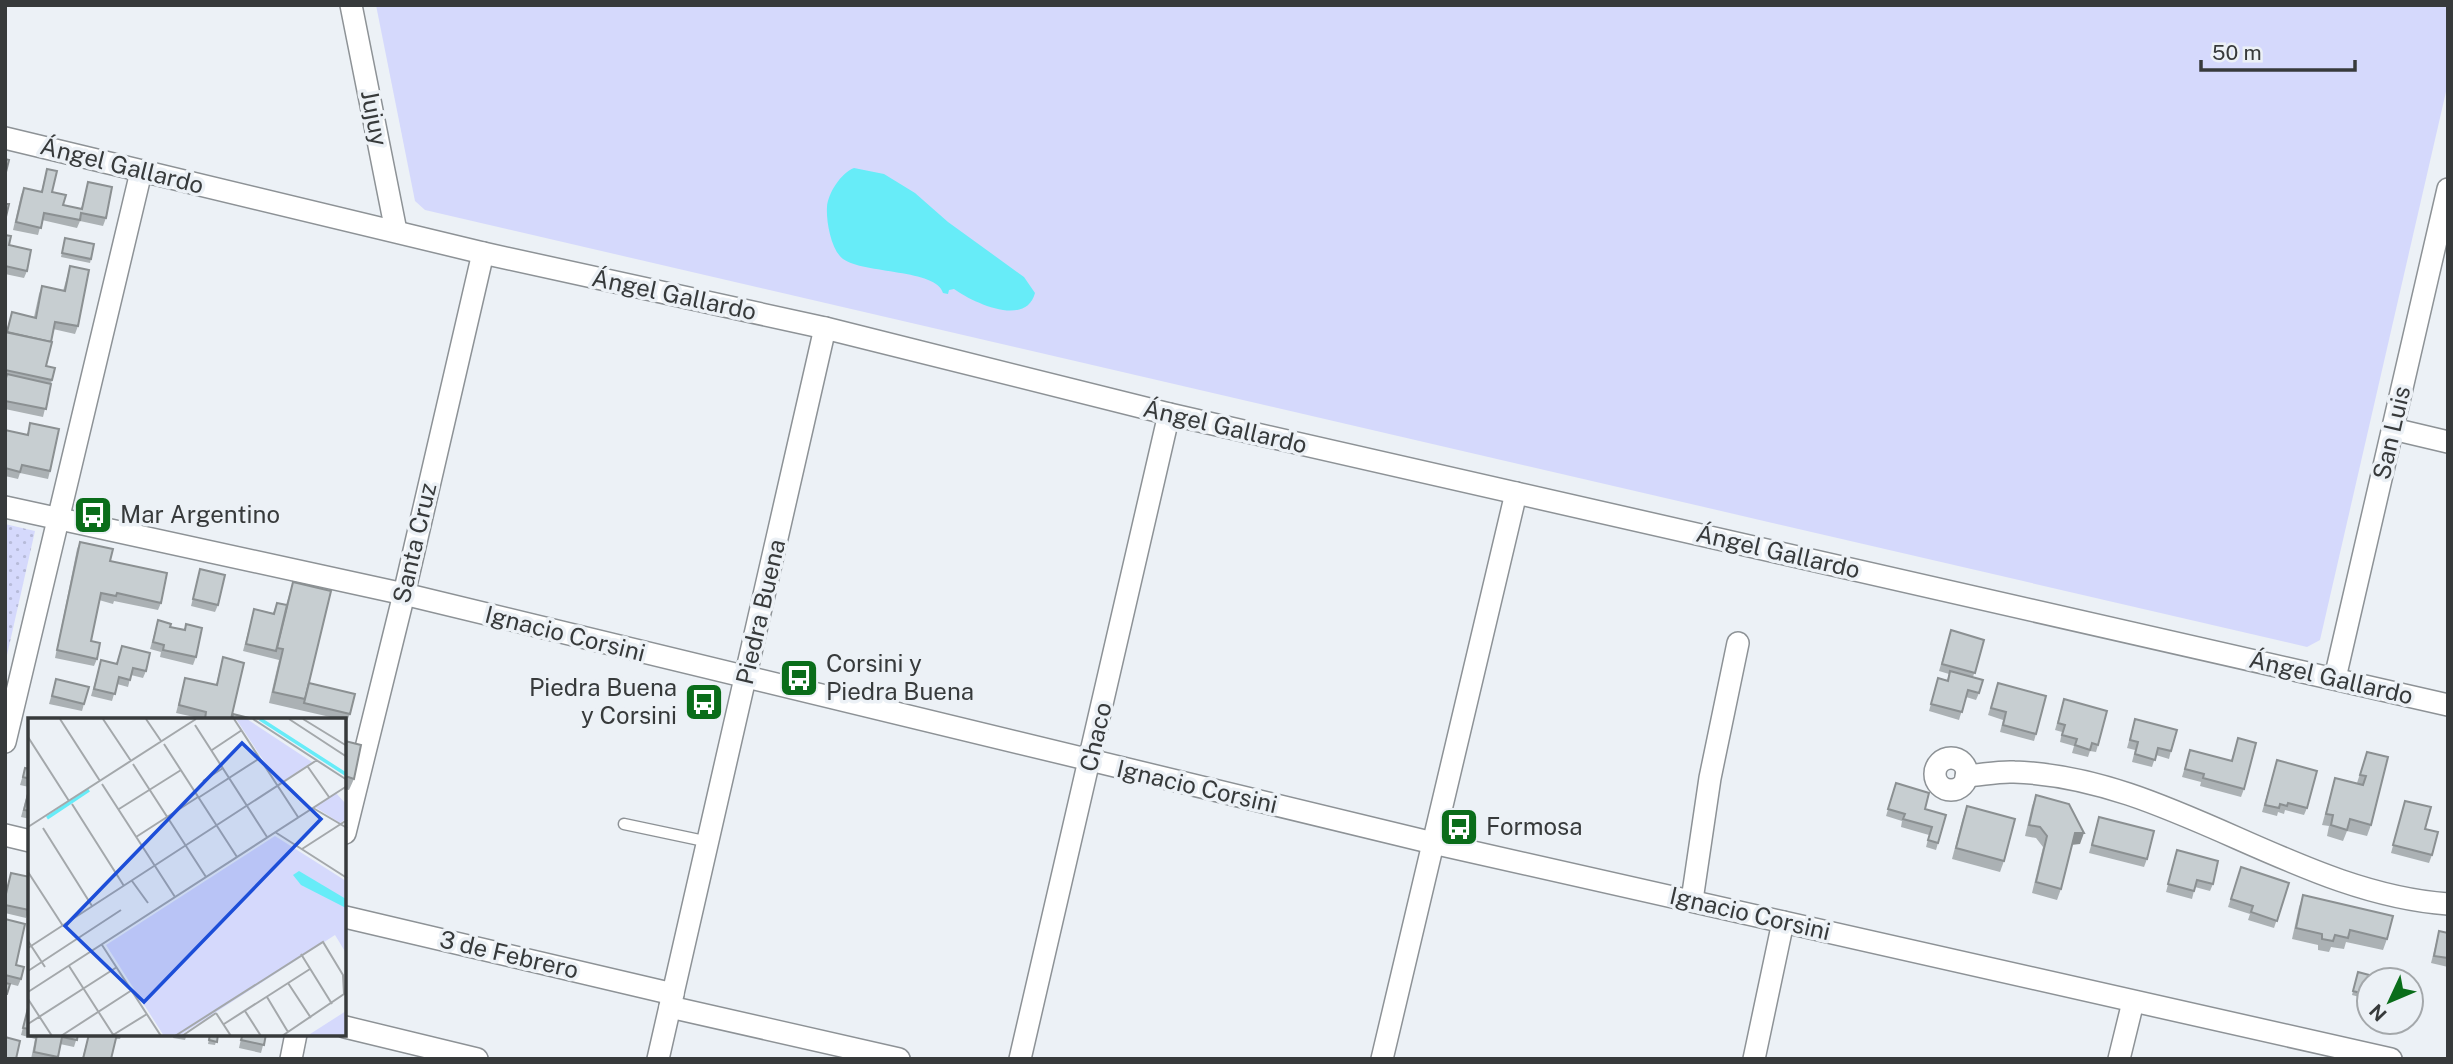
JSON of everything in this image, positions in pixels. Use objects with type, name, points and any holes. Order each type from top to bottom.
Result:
[{"type":"street","name":"Jujuy","points":[[351,5],[396,231]]},
{"type":"street","name":"Ángel Gallardo","points":[[5,138],[483,253],[825,328],[1169,414],[2448,705]]},
{"type":"street","points":[[5,742],[141,172]]},
{"type":"street","name":"San Luis","points":[[2335,678],[2448,189]]},
{"type":"street","name":"Santa Cruz","points":[[346,828],[404,594],[483,253]]},
{"type":"street","name":"Piedra Buena","points":[[658,1059],[825,328]]},
{"type":"street","name":"Chaco","points":[[1020,1059],[1169,414]]},
{"type":"street","points":[[2393,429],[2448,442]]},
{"type":"street","points":[[1382,1059],[1516,493]]},
{"type":"street","name":"Ignacio Corsini","points":[[5,507],[404,594],[746,679],[1433,843],[2391,1059]]},
{"type":"street","points":[[1692,900],[1710,778],[1738,643]]},
{"type":"street","points":[[1966,776],[2014,772],[2088,783],[2168,808],[2303,867],[2347,882],[2420,902],[2448,904]]},
{"type":"street","points":[[5,835],[28,841]]},
{"type":"street","name":"3 de Febrero","points":[[346,917],[899,1059]]},
{"type":"street","points":[[1754,1059],[1783,922]]},
{"type":"street","points":[[2119,1059],[2133,1002]]},
{"type":"street","points":[[346,1027],[477,1059]]},
{"type":"street","points":[[291,1059],[296,1036]]},
{"type":"lane","points":[[624,824],[709,842]]},
{"type":"shaded area","points":[[376,5],[2448,5],[2448,83],[2320,640],[2307,647],[425,210],[415,201]]},
{"type":"shaded area","points":[[5,524],[35,531],[5,664]]},
{"type":"water","points":[[854,168],[884,174],[915,193],[948,222],[1024,277],[1035,293],[1030,303],[1021,309],[998,309],[973,300],[954,289],[949,290],[948,294],[943,293],[938,285],[928,280],[853,264],[843,259],[832,242],[827,207],[836,184],[844,174]]},
{"type":"building","points":[[5,159],[9,160],[5,176]]},
{"type":"building","points":[[47,169],[57,171],[52,192],[66,195],[63,205],[82,209],[88,182],[112,187],[106,218],[81,213],[80,220],[44,213],[41,228],[16,222],[24,188],[42,192]]},
{"type":"building","points":[[5,204],[9,204],[5,221]]},
{"type":"building","points":[[5,235],[11,236],[9,245],[31,250],[27,271],[5,266]]},
{"type":"building","points":[[65,238],[94,244],[91,259],[62,253]]},
{"type":"building","points":[[70,266],[89,270],[78,326],[55,322],[51,342],[7,332],[12,312],[36,318],[42,286],[65,291]]},
{"type":"building","points":[[5,332],[52,342],[46,366],[55,368],[52,380],[5,370]]},
{"type":"building","points":[[7,374],[51,384],[46,409],[5,401]]},
{"type":"building","points":[[30,423],[59,429],[50,471],[22,465],[20,472],[5,468],[5,430],[28,435]]},
{"type":"building","points":[[80,542],[113,549],[110,561],[167,573],[161,603],[117,593],[116,596],[101,593],[91,641],[100,643],[97,659],[57,650]]},
{"type":"building","points":[[200,569],[225,575],[218,605],[193,599]]},
{"type":"building","points":[[293,582],[331,591],[305,699],[273,692],[283,649],[277,648]]},
{"type":"building","points":[[277,603],[287,605],[276,651],[246,644],[254,609],[274,614]]},
{"type":"building","points":[[158,620],[171,624],[170,627],[185,630],[186,624],[202,628],[196,657],[163,650],[164,645],[153,642]]},
{"type":"building","points":[[1951,630],[1984,640],[1975,673],[1942,664]]},
{"type":"building","points":[[122,646],[150,653],[146,671],[133,668],[130,680],[119,677],[115,694],[94,689],[101,660],[117,664]]},
{"type":"building","points":[[223,657],[244,663],[231,718],[205,718],[206,712],[179,705],[185,678],[217,685]]},
{"type":"building","points":[[1950,671],[1983,680],[1979,693],[1968,690],[1962,712],[1931,704],[1938,678],[1948,681]]},
{"type":"building","points":[[56,679],[89,687],[84,704],[52,696]]},
{"type":"building","points":[[309,683],[355,694],[350,714],[304,703]]},
{"type":"building","points":[[1998,683],[2046,696],[2036,734],[2003,725],[2006,712],[1991,708]]},
{"type":"building","points":[[2064,699],[2107,711],[2098,745],[2092,743],[2090,750],[2075,745],[2077,739],[2062,735],[2065,725],[2058,723]]},
{"type":"building","points":[[233,714],[249,718],[232,718]]},
{"type":"building","points":[[2135,719],[2177,730],[2171,751],[2158,748],[2155,760],[2135,754],[2138,742],[2130,740]]},
{"type":"building","points":[[2238,738],[2256,743],[2244,789],[2203,778],[2204,774],[2185,769],[2190,750],[2232,761]]},
{"type":"building","points":[[346,741],[361,745],[354,779],[346,776]]},
{"type":"building","points":[[2367,752],[2388,757],[2371,825],[2350,819],[2347,830],[2331,825],[2333,815],[2326,814],[2335,778],[2363,785],[2366,776],[2360,775]]},
{"type":"building","points":[[2277,760],[2317,771],[2307,808],[2288,803],[2287,806],[2280,804],[2279,808],[2265,805]]},
{"type":"building","points":[[25,768],[28,769],[28,778],[23,777]]},
{"type":"building","points":[[1896,783],[1929,793],[1925,809],[1946,815],[1938,843],[1928,840],[1932,827],[1903,819],[1905,814],[1888,809]]},
{"type":"building","points":[[28,794],[28,811],[24,810]]},
{"type":"building","points":[[2036,795],[2069,804],[2084,833],[2075,833],[2061,889],[2036,882],[2047,836],[2040,827],[2029,825]]},
{"type":"building","points":[[2405,801],[2431,807],[2425,829],[2438,832],[2432,855],[2393,845]]},
{"type":"building","points":[[1967,806],[2015,819],[2004,861],[1956,848]]},
{"type":"building","points":[[2099,817],[2154,831],[2147,859],[2092,845]]},
{"type":"building","points":[[2177,850],[2218,861],[2213,884],[2197,880],[2194,891],[2168,884]]},
{"type":"building","points":[[2241,867],[2289,883],[2277,921],[2251,912],[2253,906],[2231,899]]},
{"type":"building","points":[[11,873],[28,877],[28,910],[5,905]]},
{"type":"building","points":[[2303,895],[2393,916],[2387,939],[2350,930],[2348,938],[2335,935],[2333,941],[2322,939],[2322,934],[2296,928]]},
{"type":"building","points":[[5,919],[25,924],[16,965],[24,967],[21,979],[5,975]]},
{"type":"building","points":[[2439,931],[2448,933],[2448,958],[2434,956]]},
{"type":"building","points":[[5,983],[10,984],[7,994],[5,994]]},
{"type":"building","points":[[28,1008],[28,1029],[23,1028]]},
{"type":"building","points":[[37,1036],[78,1036],[77,1040],[62,1037],[58,1057],[34,1052]]},
{"type":"building","points":[[89,1036],[117,1036],[111,1059],[83,1059]]},
{"type":"building","points":[[210,1036],[218,1036],[217,1042],[209,1040]]},
{"type":"building","points":[[242,1036],[266,1036],[264,1045],[241,1040]]},
{"type":"building","points":[[5,1037],[20,1041],[16,1059],[5,1058]]},
{"type":"place","name":"Mar Argentino","points":[[93,515]]},
{"type":"place","name":"Corsini y Piedra Buena","points":[[799,678]]},
{"type":"place","name":"Piedra Buena y Corsini","points":[[704,702]]},
{"type":"place","name":"Formosa","points":[[1459,827]]}]
